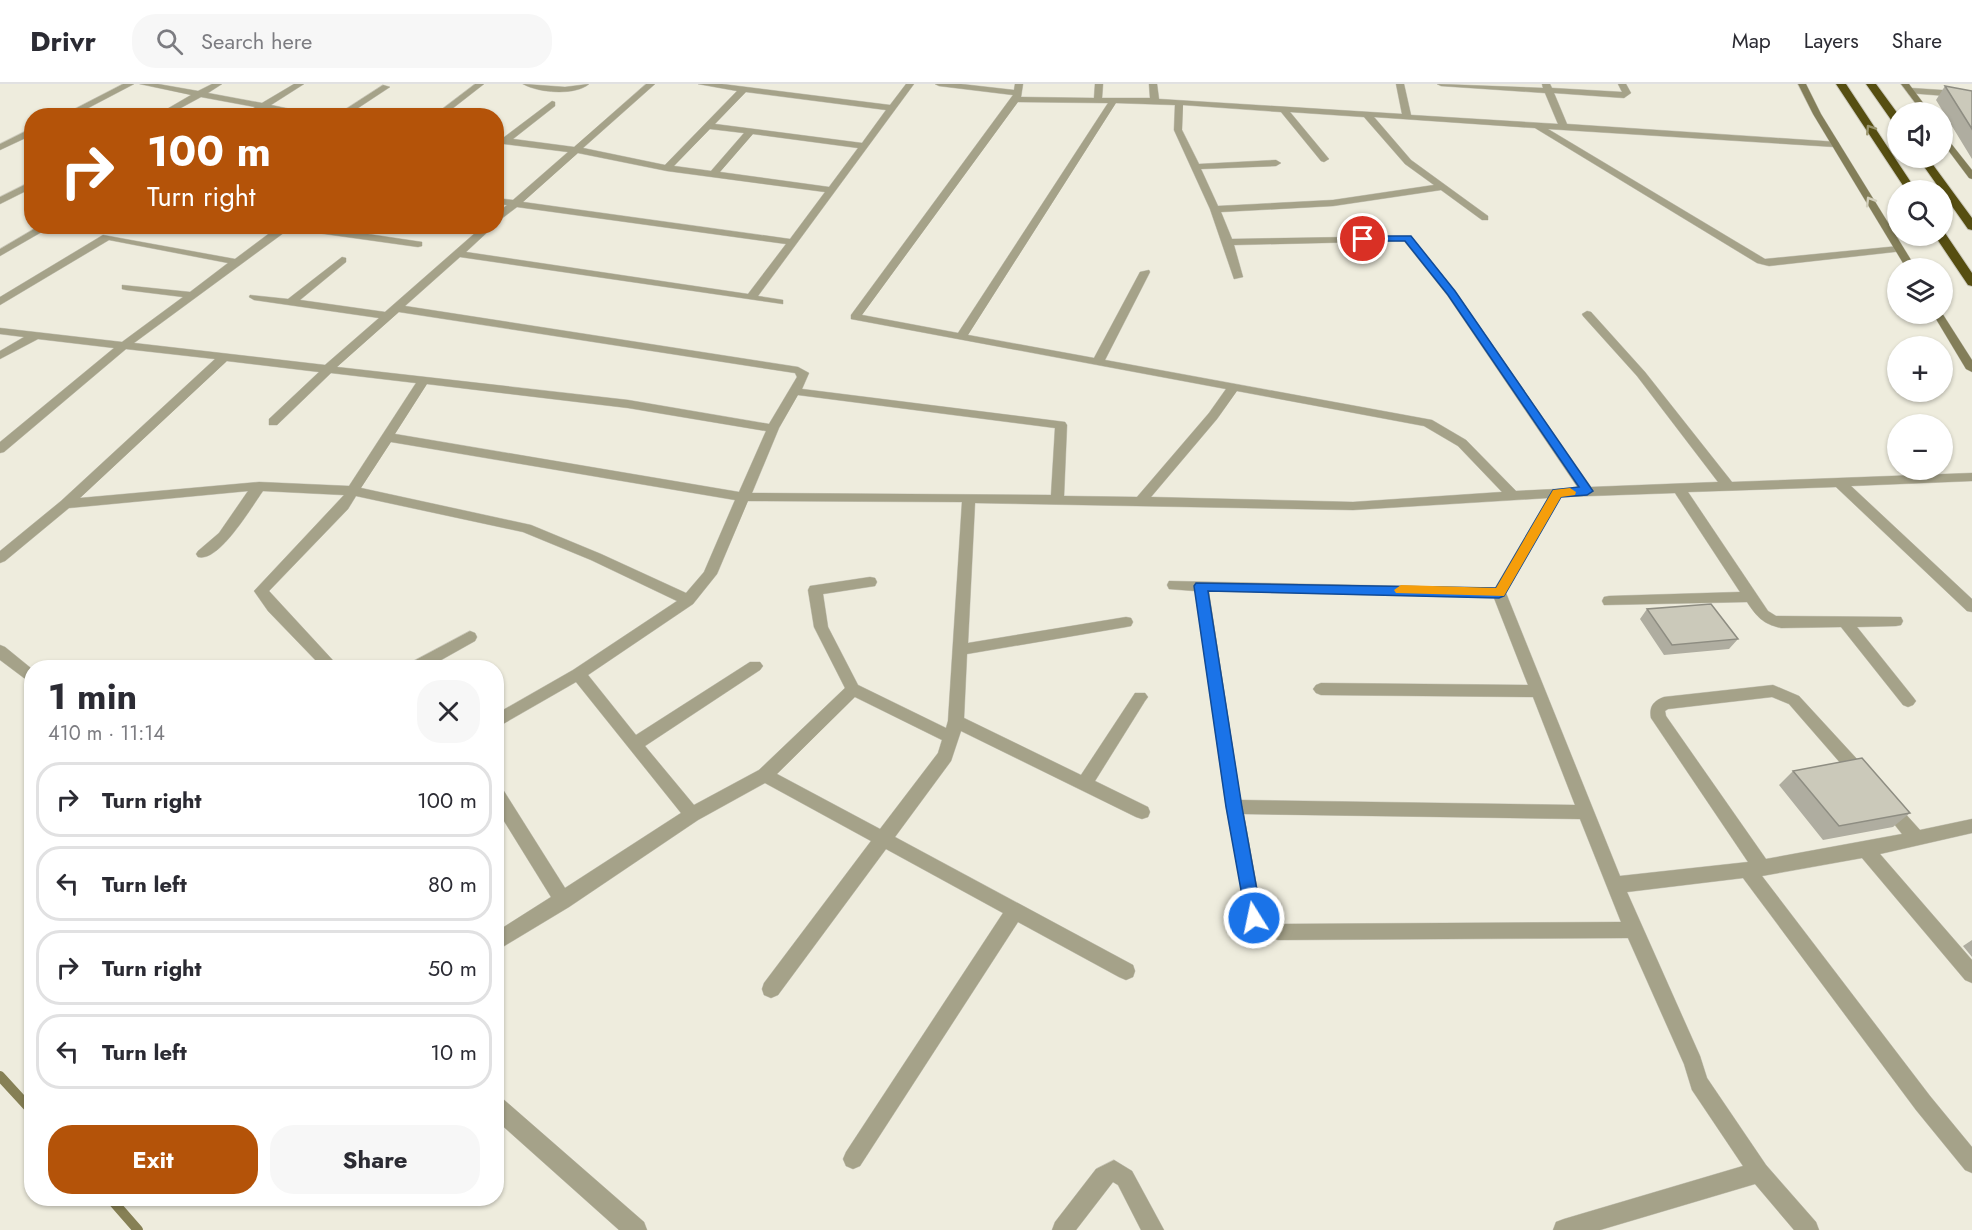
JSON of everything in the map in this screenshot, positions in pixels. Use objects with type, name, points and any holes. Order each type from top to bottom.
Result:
[{"type":"highway","points":[[1841,84],[1904,180]]},
{"type":"highway","points":[[1871,84],[1887,106]]},
{"type":"highway","points":[[1930,168],[1972,226]]},
{"type":"highway","points":[[1948,246],[1972,282]]},
{"type":"street","points":[[80,108],[130,84]]},
{"type":"street","points":[[144,84],[279,108]]},
{"type":"street","points":[[174,108],[218,84]]},
{"type":"street","points":[[259,108],[300,84]]},
{"type":"street","points":[[448,108],[480,84]]},
{"type":"street","points":[[527,84],[577,89],[585,84]]},
{"type":"street","points":[[504,213],[651,84]]},
{"type":"street","points":[[702,84],[892,108]]},
{"type":"street","points":[[751,298],[910,84]]},
{"type":"street","points":[[939,84],[1098,99],[1368,116],[1407,116],[1835,144]]},
{"type":"street","points":[[1098,99],[1099,84]]},
{"type":"street","points":[[1153,84],[1155,101]]},
{"type":"street","points":[[1400,84],[1407,116]]},
{"type":"street","points":[[1441,84],[1548,87],[1624,95],[1627,93],[1622,84]]},
{"type":"street","points":[[1802,84],[1835,144],[1905,258]]},
{"type":"street","points":[[352,108],[386,87]]},
{"type":"street","points":[[1548,87],[1563,126]]},
{"type":"street","points":[[1908,87],[1972,95]]},
{"type":"street","points":[[1908,87],[1919,102]]},
{"type":"street","points":[[667,168],[744,89]]},
{"type":"street","points":[[1018,92],[855,317],[1428,423],[1462,443],[1514,496]]},
{"type":"street","points":[[961,337],[1042,208],[1108,112],[1113,100]]},
{"type":"street","points":[[1179,103],[1178,130],[1215,209],[1239,277]]},
{"type":"street","points":[[504,138],[552,104]]},
{"type":"street","points":[[1284,110],[1324,159]]},
{"type":"street","points":[[1368,116],[1408,162],[1485,218]]},
{"type":"street","points":[[708,126],[864,146]]},
{"type":"street","points":[[1538,126],[1761,261],[1769,263],[1899,249]]},
{"type":"street","points":[[713,174],[751,131]]},
{"type":"street","points":[[0,147],[24,135]]},
{"type":"street","points":[[504,140],[577,150],[667,168],[831,190]]},
{"type":"street","points":[[1953,150],[1972,176]]},
{"type":"street","points":[[1195,167],[1276,163]]},
{"type":"street","points":[[1215,209],[1333,203],[1443,187]]},
{"type":"street","points":[[0,201],[24,188]]},
{"type":"street","points":[[504,202],[792,242]]},
{"type":"street","points":[[0,253],[33,234]]},
{"type":"street","points":[[0,448],[123,346],[276,234]]},
{"type":"street","points":[[345,234],[418,244]]},
{"type":"street","points":[[273,422],[328,369],[480,234]]},
{"type":"street","points":[[0,302],[106,237],[237,262]]},
{"type":"street","points":[[1228,242],[1407,238],[1451,293],[1587,491]]},
{"type":"street","points":[[458,254],[779,302]]},
{"type":"street","points":[[291,302],[342,260]]},
{"type":"street","points":[[1097,363],[1145,272]]},
{"type":"street","points":[[126,287],[192,295]]},
{"type":"street","points":[[254,297],[392,312],[798,370],[803,373],[803,377],[773,428],[710,574],[688,600],[578,674],[504,717]]},
{"type":"street","points":[[1587,314],[1641,374],[1727,485]]},
{"type":"street","points":[[1944,324],[1972,369]]},
{"type":"street","points":[[0,331],[628,404],[773,428]]},
{"type":"street","points":[[0,356],[36,335]]},
{"type":"street","points":[[0,558],[66,504],[224,357]]},
{"type":"street","points":[[325,660],[273,607],[261,591],[343,506],[424,380]]},
{"type":"street","points":[[1141,501],[1213,416],[1233,388]]},
{"type":"street","points":[[793,392],[1060,425],[1057,499]]},
{"type":"street","points":[[387,437],[744,497],[1057,499],[1353,506],[1587,491],[1972,477]]},
{"type":"street","points":[[1838,481],[1972,606]]},
{"type":"street","points":[[66,504],[260,486],[353,490],[526,528],[596,557],[688,600]]},
{"type":"street","points":[[203,554],[224,536],[260,486]]},
{"type":"street","points":[[1678,487],[1751,597],[1764,615],[1772,621],[1781,623],[1896,621]]},
{"type":"street","points":[[1499,593],[1557,493]]},
{"type":"street","points":[[771,989],[945,756],[956,721],[969,498]]},
{"type":"street","points":[[870,582],[815,590],[821,627],[853,689],[950,737]]},
{"type":"street","points":[[1174,585],[1499,593]]},
{"type":"street","points":[[1201,586],[1234,807],[1254,918],[1264,927],[1278,932],[1633,930]]},
{"type":"street","points":[[1499,593],[1614,885],[1700,1083],[1759,1172],[1808,1230]]},
{"type":"street","points":[[1609,601],[1751,597]]},
{"type":"street","points":[[1845,621],[1908,701]]},
{"type":"street","points":[[960,650],[1126,622]]},
{"type":"street","points":[[428,660],[470,638]]},
{"type":"street","points":[[0,651],[24,671]]},
{"type":"street","points":[[635,744],[755,666]]},
{"type":"street","points":[[578,674],[692,815]]},
{"type":"street","points":[[504,938],[692,815],[765,775],[853,689]]},
{"type":"street","points":[[1321,689],[1538,691]]},
{"type":"street","points":[[1917,839],[1794,700],[1784,694],[1773,691],[1664,703],[1657,709],[1659,718],[1755,869],[1923,1103],[1972,1163]]},
{"type":"street","points":[[1084,784],[1140,697]]},
{"type":"street","points":[[956,721],[1142,812]]},
{"type":"street","points":[[765,775],[1126,971]]},
{"type":"street","points":[[504,806],[563,901]]},
{"type":"street","points":[[1234,807],[1585,812]]},
{"type":"street","points":[[1614,885],[1755,869],[1866,850],[1972,826]]},
{"type":"street","points":[[1866,850],[1972,974]]},
{"type":"street","points":[[853,1159],[1014,912]]},
{"type":"street","points":[[504,1113],[574,1178],[636,1230]]},
{"type":"street","points":[[1063,1230],[1103,1176],[1114,1171],[1125,1178],[1153,1230]]},
{"type":"street","points":[[1564,1230],[1759,1172]]},
{"type":"building","points":[[1945,86],[1972,91],[1972,129]]},
{"type":"building","points":[[1711,604],[1738,639],[1672,645],[1647,609]]},
{"type":"building","points":[[1862,758],[1910,813],[1839,826],[1793,771]]},
{"type":"waterway","points":[[0,1076],[24,1102]]},
{"type":"waterway","points":[[117,1206],[138,1230]]},
{"type":"slow traffic","points":[[1401,590],[1499,593],[1557,493],[1570,492]]},
{"type":"route","points":[[1254,918],[1234,807],[1201,586],[1499,593],[1557,493],[1587,491],[1451,293],[1407,238],[1363,239]]}]
